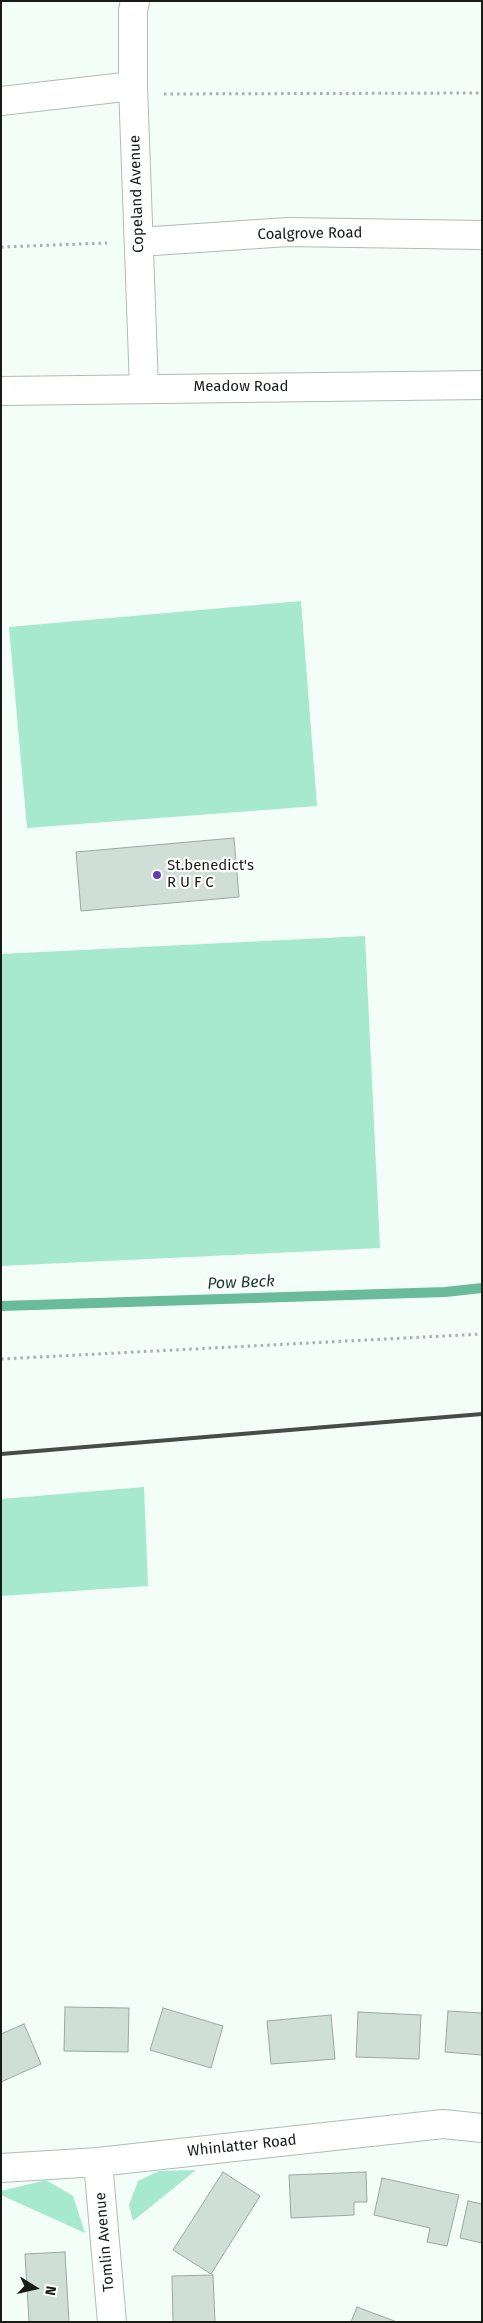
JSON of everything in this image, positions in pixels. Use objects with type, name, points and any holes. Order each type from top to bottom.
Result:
[{"type":"street","name":"Copeland Avenue","points":[[135,1],[133,11],[133,90],[142,242],[144,388]]},
{"type":"street","points":[[1,101],[133,90]]},
{"type":"street","name":"Coalgrove Road","points":[[142,242],[288,232],[482,235]]},
{"type":"street","name":"Meadow Road","points":[[1,391],[482,385]]},
{"type":"street","name":"Whinlatter Road","points":[[1,2168],[98,2162],[443,2124],[482,2128]]},
{"type":"street","name":"Tomlin Avenue","points":[[98,2162],[112,2322]]},
{"type":"path","points":[[133,90],[482,93]]},
{"type":"path","points":[[1,247],[142,242]]},
{"type":"path","points":[[1,1359],[482,1334]]},
{"type":"green space","points":[[301,601],[317,806],[27,828],[9,627]]},
{"type":"green space","points":[[365,936],[380,1248],[1,1266],[1,954]]},
{"type":"green space","points":[[144,1487],[148,1586],[1,1596],[1,1499]]},
{"type":"green space","points":[[196,2170],[133,2221],[129,2205],[138,2181],[159,2171]]},
{"type":"green space","points":[[46,2180],[73,2196],[85,2233],[1,2195],[1,2191]]},
{"type":"building","name":"St.benedict's R U F C","points":[[234,838],[239,897],[81,911],[76,852]]},
{"type":"building","points":[[65,2007],[129,2008],[128,2052],[64,2051]]},
{"type":"building","points":[[163,2008],[223,2026],[211,2068],[150,2050]]},
{"type":"building","points":[[448,2011],[482,2013],[482,2055],[445,2052]]},
{"type":"building","points":[[358,2012],[421,2015],[419,2059],[356,2057]]},
{"type":"building","points":[[331,2015],[335,2059],[271,2064],[267,2021]]},
{"type":"building","points":[[24,2024],[41,2064],[1,2082],[1,2034]]},
{"type":"building","points":[[223,2172],[260,2196],[211,2274],[173,2250]]},
{"type":"building","points":[[366,2172],[367,2202],[354,2202],[354,2215],[291,2218],[289,2175]]},
{"type":"building","points":[[382,2178],[459,2195],[447,2246],[427,2242],[430,2228],[374,2215]]},
{"type":"building","points":[[468,2201],[482,2204],[482,2243],[460,2238]]},
{"type":"building","points":[[65,2252],[69,2322],[29,2322],[25,2254]]},
{"type":"building","points":[[213,2275],[215,2322],[173,2322],[172,2276]]},
{"type":"building","points":[[357,2307],[397,2322],[351,2322]]},
{"type":"waterway","name":"Pow Beck","points":[[1,1306],[445,1292],[482,1288]]},
{"type":"railway","points":[[1,1454],[482,1414]]},
{"type":"place","name":"St.benedict's R U F C","points":[[157,875]]}]
